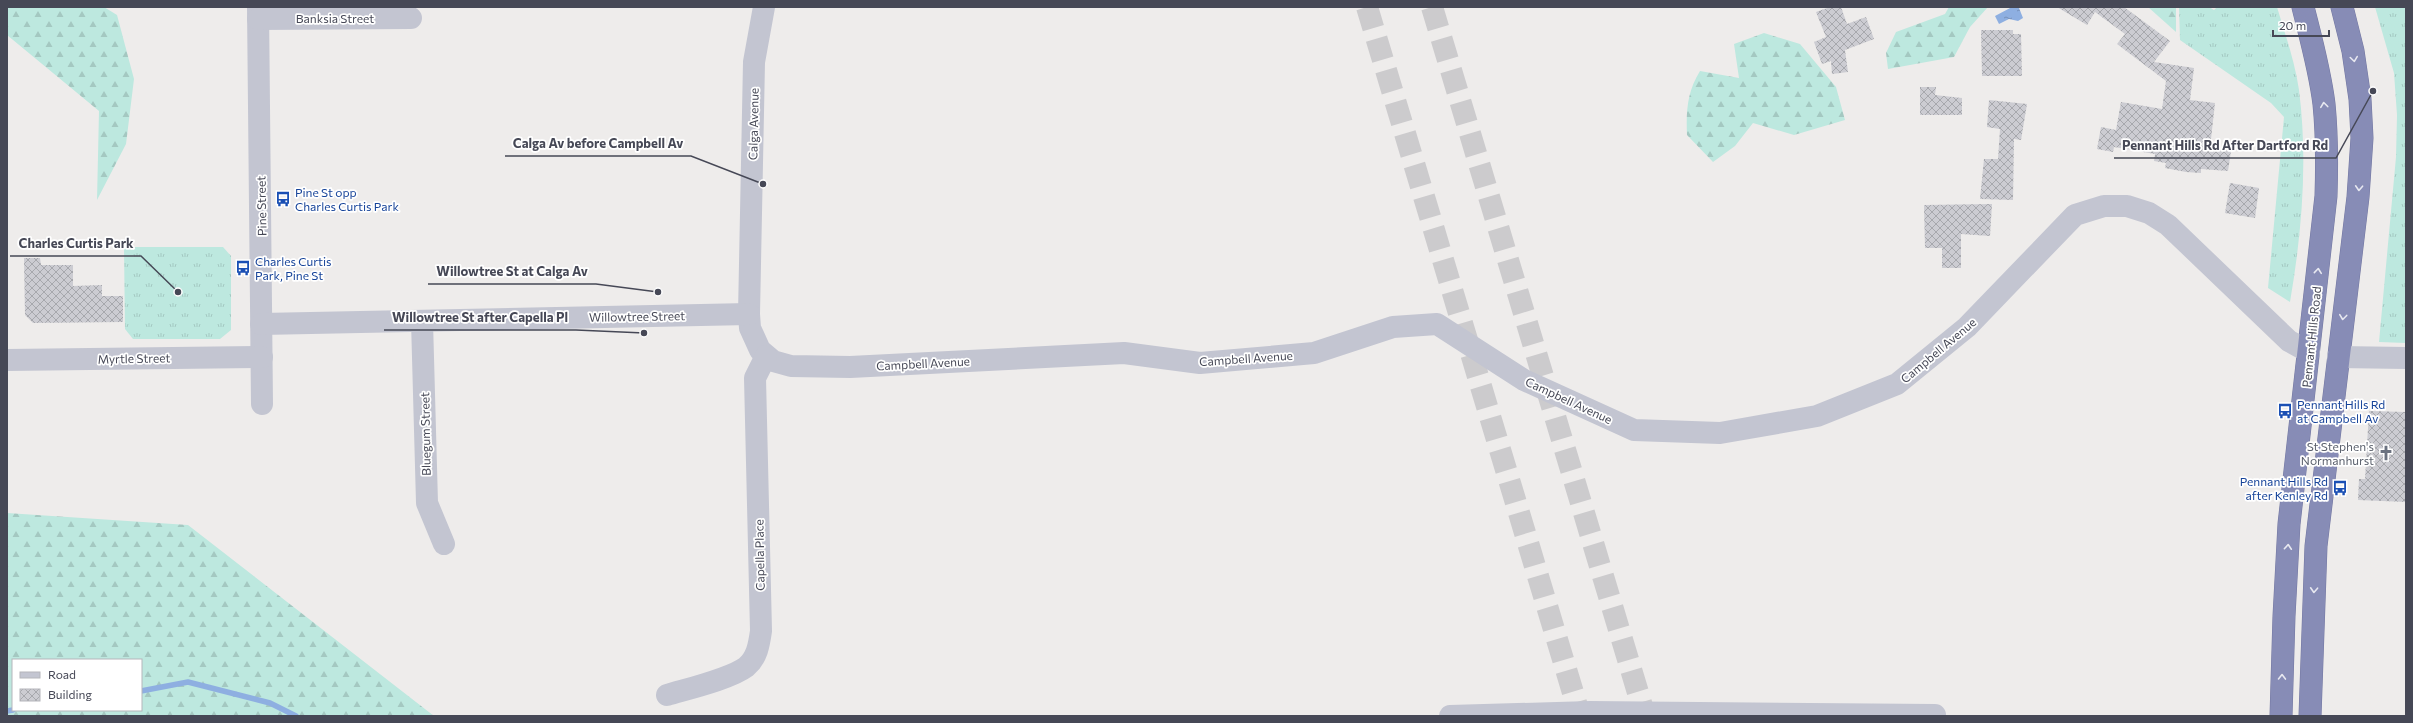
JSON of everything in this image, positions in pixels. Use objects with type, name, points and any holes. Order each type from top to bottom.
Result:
[{"type":"highway","name":"Pennant Hills Road","points":[[2281,716],[2289,524],[2326,196],[2327,144],[2320,81],[2303,7]]},
{"type":"highway","points":[[2310,716],[2316,546],[2358,197],[2362,138],[2360,99],[2353,51],[2342,7]]},
{"type":"street","name":"Calga Avenue","points":[[749,314],[754,62],[764,7]]},
{"type":"street","name":"Banksia Street","points":[[258,13],[411,18]]},
{"type":"street","name":"Pine Street","points":[[258,13],[262,404]]},
{"type":"street","name":"Campbell Avenue","points":[[749,314],[754,340],[766,356],[773,361],[791,366],[850,367],[1124,353],[1200,363],[1314,353],[1393,327],[1437,324],[1524,380],[1634,430],[1720,433],[1817,416],[1897,384],[1968,327],[2074,215],[2104,206],[2127,206],[2149,213],[2168,225],[2289,340],[2309,352]]},
{"type":"street","name":"Willowtree Street","points":[[261,324],[749,314]]},
{"type":"street","name":"Bluegum Street","points":[[422,321],[427,503],[444,544]]},
{"type":"street","name":"Capella Place","points":[[667,696],[738,672],[752,660],[759,646],[761,631],[755,378],[766,356]]},
{"type":"street","name":"Myrtle Street","points":[[7,360],[262,357]]},
{"type":"street","points":[[2338,357],[2406,358]]},
{"type":"street","points":[[1450,716],[1590,714],[1935,715]]},
{"type":"green space","points":[[7,7],[104,7],[117,15],[134,79],[126,144],[97,200],[99,111],[7,35]]},
{"type":"green space","points":[[1949,7],[1988,7],[1970,27],[1954,57],[1888,69],[1886,53],[1896,32],[1945,14]]},
{"type":"green space","points":[[2148,7],[2176,7],[2176,32]]},
{"type":"green space","points":[[2179,7],[2209,7],[2214,10],[2217,7],[2277,7],[2295,69],[2302,117],[2302,196],[2298,249],[2290,302],[2268,288],[2284,117],[2271,103],[2180,40]]},
{"type":"green space","points":[[2375,7],[2406,7],[2406,343],[2379,342],[2396,157],[2397,115],[2394,73]]},
{"type":"green space","points":[[1764,33],[1800,44],[1836,87],[1845,120],[1794,135],[1753,123],[1735,146],[1713,162],[1687,135],[1687,110],[1692,86],[1700,71],[1739,78],[1734,44]]},
{"type":"green space","points":[[124,247],[223,247],[231,256],[231,330],[220,339],[133,339],[125,329]]},
{"type":"green space","points":[[7,513],[188,525],[434,716],[7,716]]},
{"type":"water","points":[[2012,7],[2019,8],[2023,18],[2018,21],[2009,19],[1999,24],[1995,16]]},
{"type":"building","points":[[1830,7],[1841,7],[1847,24],[1866,17],[1874,39],[1845,50],[1848,72],[1832,74],[1831,61],[1822,64],[1814,42],[1826,37],[1816,12]]},
{"type":"building","points":[[2057,7],[2124,7],[2170,41],[2154,62],[2194,68],[2190,100],[2215,103],[2210,148],[2231,151],[2228,171],[2201,169],[2201,173],[2186,172],[2165,168],[2166,163],[2154,161],[2155,154],[2114,147],[2113,152],[2097,149],[2101,127],[2116,130],[2121,102],[2162,109],[2166,81],[2117,44],[2125,34],[2095,12],[2087,25]]},
{"type":"building","points":[[1981,30],[2013,30],[2013,34],[2021,34],[2022,76],[1982,76]]},
{"type":"building","points":[[1920,87],[1936,87],[1935,95],[1962,98],[1962,115],[1920,115]]},
{"type":"building","points":[[1989,100],[2027,104],[2021,140],[2014,139],[2013,200],[1980,199],[1984,159],[1998,159],[2000,129],[1987,127]]},
{"type":"building","points":[[2230,183],[2259,188],[2255,218],[2225,213]]},
{"type":"building","points":[[1992,204],[1990,236],[1961,234],[1961,268],[1942,268],[1942,248],[1925,248],[1924,205]]},
{"type":"building","points":[[24,258],[40,258],[41,265],[73,265],[73,286],[102,285],[102,296],[123,296],[123,322],[33,323],[25,315]]},
{"type":"building","name":"St Stephen's Normanhurst","points":[[2369,411],[2406,412],[2406,502],[2358,500],[2359,479],[2365,479]]},
{"type":"waterway","points":[[142,691],[188,682],[270,703],[296,716]]},
{"type":"waterway","points":[[7,711],[12,710]]},
{"type":"tunnel","points":[[1367,7],[1580,716]]},
{"type":"tunnel","points":[[1432,7],[1645,716]]},
{"type":"place","name":"Pennant Hills Rd After Dartford Rd","points":[[2373,91]]},
{"type":"place","name":"Calga Av before Campbell Av","points":[[763,184]]},
{"type":"place","name":"Pine St opp Charles Curtis Park","points":[[283,199]]},
{"type":"place","name":"Charles Curtis Park, Pine St","points":[[243,268]]},
{"type":"place","name":"Charles Curtis Park","points":[[178,292]]},
{"type":"place","name":"Willowtree St at Calga Av","points":[[658,292]]},
{"type":"place","name":"Willowtree St after Capella Pl","points":[[644,333]]},
{"type":"place","name":"Pennant Hills Rd at Campbell Av","points":[[2285,411]]},
{"type":"place","name":"St Stephen's Normanhurst","points":[[2386,453]]},
{"type":"place","name":"Pennant Hills Rd after Kenley Rd","points":[[2340,488]]}]
